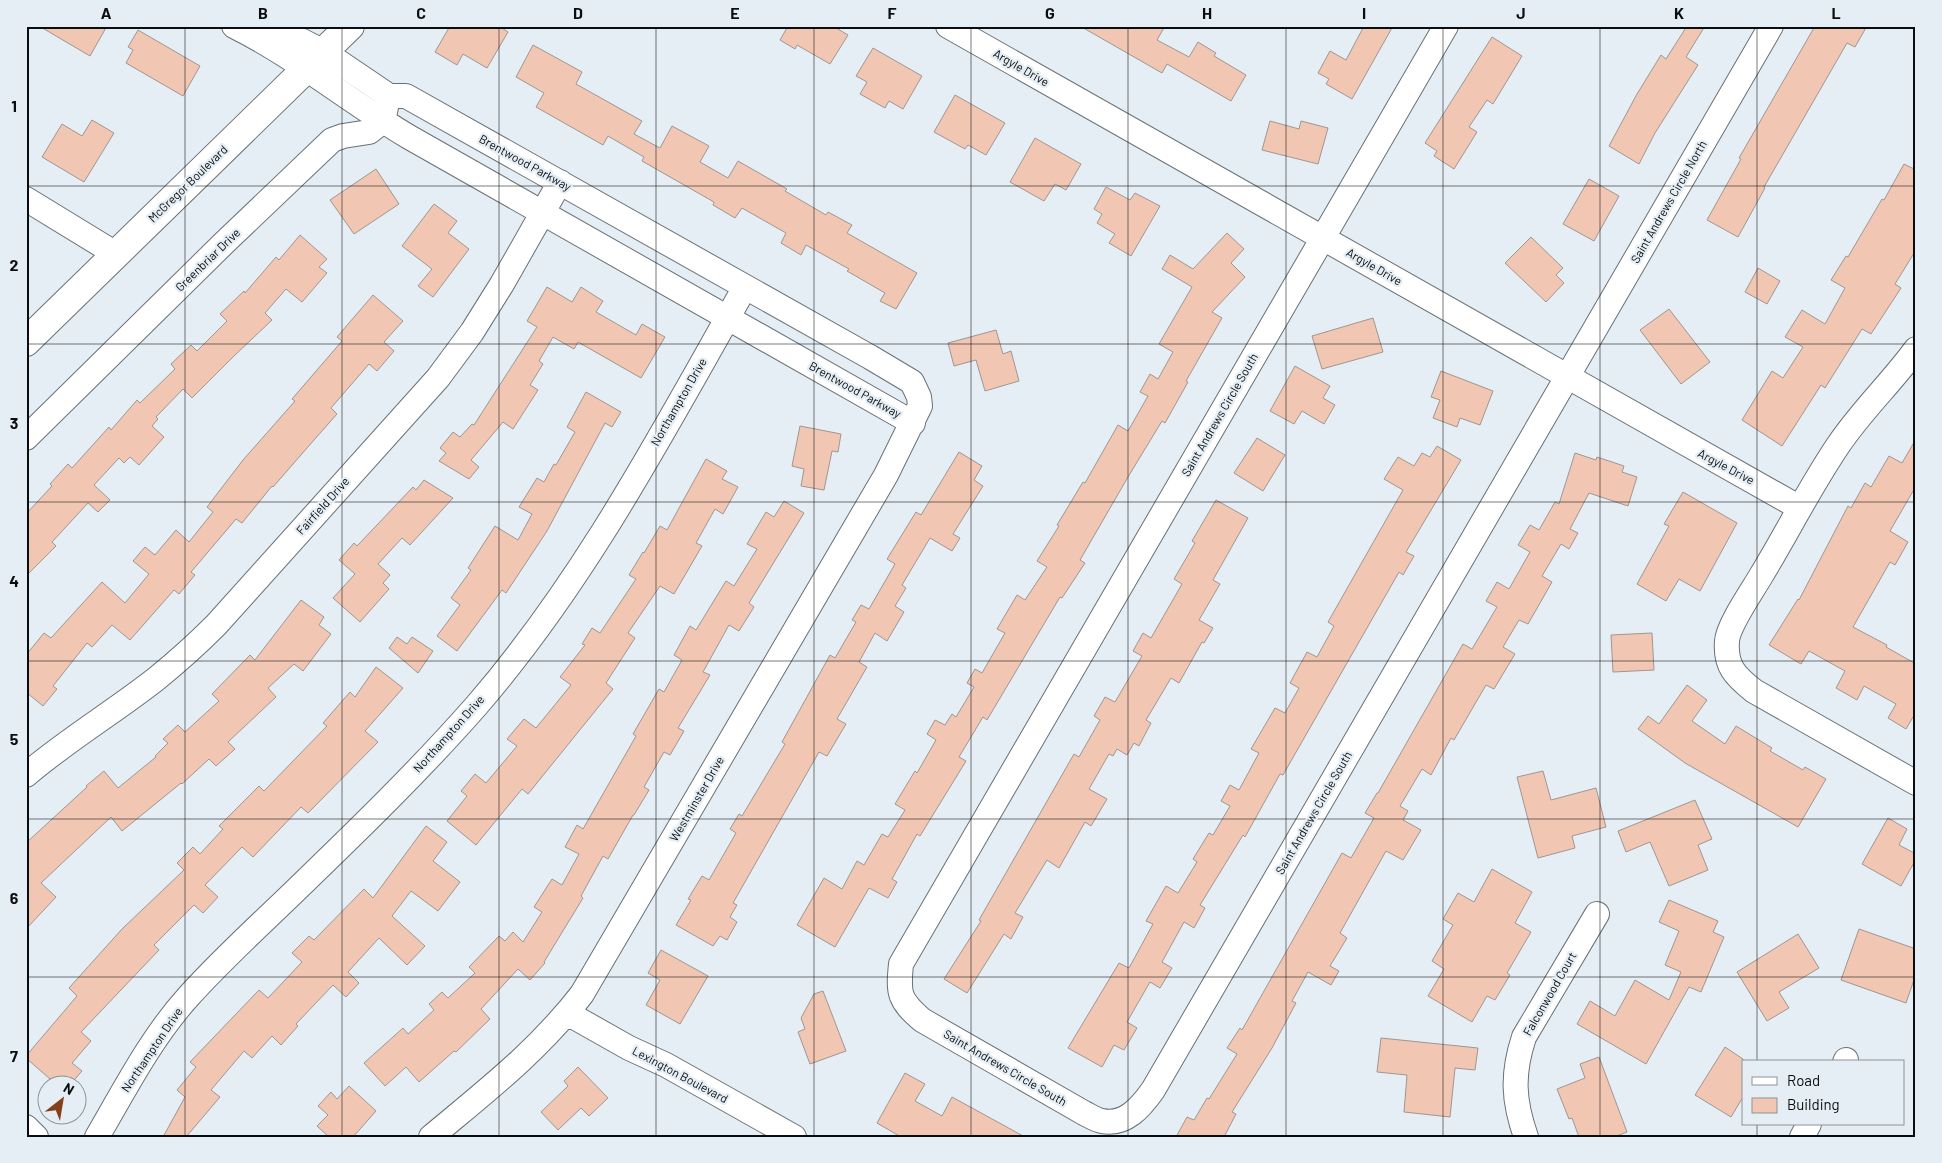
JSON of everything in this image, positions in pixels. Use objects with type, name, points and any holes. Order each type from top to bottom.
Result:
[{"type":"main road","name":"McGregor Boulevard","points":[[28,338],[350,26]]},
{"type":"street","points":[[234,26],[276,48],[315,60]]},
{"type":"street","points":[[273,26],[315,60]]},
{"type":"street","name":"Argyle Drive","points":[[948,26],[1800,508]]},
{"type":"street","points":[[1323,239],[1446,26]]},
{"type":"street","name":"Saint Andrews Circle North","points":[[1568,377],[1771,26]]},
{"type":"street","name":"Brentwood Parkway","points":[[315,60],[389,96],[406,96],[912,382],[919,397],[920,406],[913,423],[384,122],[315,60]]},
{"type":"street","points":[[384,122],[389,96]]},
{"type":"street","name":"Greenbriar Drive","points":[[26,438],[224,243],[332,140],[343,136],[369,132],[384,122]]},
{"type":"street","name":"Fairfield Drive","points":[[26,775],[45,759],[155,680],[188,653],[216,625],[438,378],[472,332],[502,284],[560,182]]},
{"type":"street","points":[[26,200],[116,254]]},
{"type":"street","name":"Saint Andrews Circle South","points":[[1323,239],[902,964],[899,986],[906,1006],[922,1020],[1084,1114],[1103,1122],[1123,1119],[1141,1108],[1153,1090],[1568,377]]},
{"type":"street","name":"Northampton Drive","points":[[97,1137],[138,1066],[162,1030],[187,998],[222,961],[428,759],[509,666],[577,574],[613,518],[745,287]]},
{"type":"street","points":[[1916,350],[1838,445],[1736,618],[1727,639],[1727,660],[1737,678],[1754,691],[1916,783]]},
{"type":"street","name":"Westminster Drive","points":[[431,1137],[519,1063],[553,1030],[568,1013],[595,974],[886,475],[913,423]]},
{"type":"street","name":"Falconwood Court","points":[[1526,1137],[1515,1099],[1515,1076],[1518,1055],[1524,1037],[1597,914]]},
{"type":"street","name":"Lexington Boulevard","points":[[568,1013],[629,1048],[666,1065],[794,1137]]},
{"type":"street","points":[[26,1127],[36,1137]]},
{"type":"building","points":[[39,26],[107,26],[90,56]]},
{"type":"building","points":[[450,26],[499,26],[508,32],[487,68],[463,54],[457,65],[435,52]]},
{"type":"building","points":[[788,26],[833,26],[848,35],[830,64],[797,45],[795,49],[780,40]]},
{"type":"building","points":[[1080,26],[1165,26],[1157,40],[1189,57],[1198,42],[1216,53],[1214,56],[1246,75],[1231,101],[1167,64],[1162,73]]},
{"type":"building","points":[[1364,26],[1393,26],[1352,99],[1326,84],[1329,79],[1318,73],[1330,51],[1346,60]]},
{"type":"building","points":[[1687,26],[1705,26],[1686,57],[1698,65],[1655,133],[1639,164],[1609,146],[1661,55],[1666,59]]},
{"type":"building","points":[[1815,26],[1867,26],[1855,47],[1847,43],[1764,187],[1738,237],[1707,220],[1741,159],[1739,158]]},
{"type":"building","points":[[138,30],[200,66],[183,96],[126,63],[133,50],[128,47]]},
{"type":"building","points":[[1492,37],[1522,56],[1493,104],[1487,100],[1469,127],[1477,132],[1454,169],[1434,156],[1437,151],[1425,143]]},
{"type":"building","points":[[533,45],[582,72],[576,84],[642,121],[634,134],[660,148],[672,126],[709,146],[700,162],[728,178],[738,161],[787,189],[785,191],[826,215],[828,212],[852,225],[847,233],[917,273],[896,309],[880,301],[885,293],[847,271],[849,269],[806,245],[801,255],[781,243],[786,233],[742,208],[735,218],[713,205],[714,202],[642,161],[644,157],[608,136],[603,145],[536,107],[544,93],[516,77]]},
{"type":"building","points":[[873,48],[922,76],[903,109],[889,101],[885,108],[860,94],[867,82],[856,76]]},
{"type":"building","points":[[955,95],[1005,123],[986,155],[968,145],[965,149],[934,132]]},
{"type":"building","points":[[92,120],[114,133],[84,182],[42,157],[62,124],[82,136]]},
{"type":"building","points":[[1270,121],[1299,129],[1301,121],[1328,128],[1318,164],[1262,150]]},
{"type":"building","points":[[1035,138],[1081,164],[1066,190],[1055,184],[1044,201],[1010,182]]},
{"type":"building","points":[[1904,164],[1916,170],[1916,250],[1895,284],[1901,288],[1871,334],[1862,329],[1825,388],[1821,385],[1782,446],[1742,420],[1772,371],[1783,378],[1803,347],[1785,337],[1802,310],[1825,324],[1845,288],[1831,280],[1846,256],[1848,257],[1882,199],[1884,200]]},
{"type":"building","points":[[376,169],[399,204],[354,234],[330,200]]},
{"type":"building","points":[[1589,179],[1619,196],[1594,241],[1563,224]]},
{"type":"building","points":[[1106,187],[1130,200],[1135,193],[1160,206],[1131,256],[1109,243],[1115,234],[1097,223],[1102,214],[1094,209]]},
{"type":"building","points":[[434,204],[457,221],[448,233],[469,249],[433,297],[418,286],[432,269],[402,246]]},
{"type":"building","points":[[1227,233],[1244,249],[1231,263],[1245,277],[1212,312],[1222,318],[1186,381],[1188,382],[1165,423],[1162,421],[1128,477],[1080,560],[1085,563],[1062,598],[1060,597],[987,720],[983,717],[959,757],[966,761],[920,836],[917,834],[892,879],[897,882],[888,898],[869,888],[835,947],[797,925],[824,878],[842,889],[857,861],[864,865],[882,834],[888,837],[905,810],[895,804],[915,771],[917,773],[936,740],[927,734],[935,720],[945,725],[952,714],[956,717],[974,687],[967,683],[975,669],[982,673],[1005,633],[997,629],[1017,595],[1025,600],[1047,567],[1037,561],[1059,526],[1057,525],[1083,482],[1085,483],[1118,425],[1128,431],[1148,396],[1140,392],[1150,374],[1158,379],[1173,352],[1159,344],[1192,287],[1162,269],[1170,255],[1193,269]]},
{"type":"building","points":[[300,235],[327,259],[319,267],[327,273],[302,302],[286,289],[265,313],[272,320],[192,398],[183,389],[156,417],[158,419],[152,426],[164,437],[139,465],[130,457],[124,463],[119,458],[94,485],[110,500],[98,512],[88,503],[52,542],[56,546],[26,576],[26,514],[52,486],[50,484],[68,464],[72,468],[109,427],[111,430],[137,400],[140,403],[175,369],[171,364],[191,345],[197,351],[227,321],[220,314],[244,291],[245,293],[276,257],[279,260]]},
{"type":"building","points":[[1531,237],[1563,268],[1556,275],[1564,283],[1546,302],[1505,263]]},
{"type":"building","points":[[1758,268],[1780,281],[1767,304],[1745,292]]},
{"type":"building","points":[[547,287],[572,302],[581,287],[603,301],[596,312],[636,335],[642,324],[665,337],[641,378],[578,342],[574,349],[553,337],[539,361],[543,364],[530,385],[538,390],[513,429],[503,422],[471,460],[479,467],[469,479],[439,461],[446,453],[440,448],[453,432],[460,437],[472,424],[474,425],[537,327],[527,321]]},
{"type":"building","points":[[373,295],[403,321],[384,342],[394,351],[377,371],[369,364],[331,408],[337,414],[272,486],[242,523],[236,519],[191,572],[195,575],[179,594],[174,590],[130,640],[112,625],[92,647],[87,643],[53,686],[57,689],[43,706],[26,692],[26,655],[44,633],[51,638],[102,582],[125,603],[149,574],[133,561],[145,547],[155,555],[176,530],[189,542],[213,512],[207,507],[243,460],[295,401],[292,399],[342,341],[337,337]]},
{"type":"building","points":[[1669,309],[1710,362],[1681,384],[1640,330]]},
{"type":"building","points":[[1373,318],[1383,352],[1322,369],[1312,336]]},
{"type":"building","points":[[996,330],[1003,354],[1011,351],[1019,381],[985,391],[976,360],[954,366],[948,343]]},
{"type":"building","points":[[1295,366],[1330,386],[1323,398],[1335,405],[1324,424],[1302,411],[1294,424],[1270,411]]},
{"type":"building","points":[[1441,371],[1493,391],[1480,425],[1460,418],[1457,427],[1433,418],[1440,400],[1431,397]]},
{"type":"building","points":[[586,392],[621,412],[612,427],[605,423],[547,531],[506,593],[502,590],[457,651],[437,636],[460,605],[451,598],[471,570],[468,568],[495,526],[518,540],[532,514],[519,507],[537,478],[544,482],[554,464],[556,465],[575,432],[567,427]]},
{"type":"building","points":[[800,426],[841,434],[838,452],[832,451],[824,490],[801,486],[804,469],[792,466]]},
{"type":"building","points":[[1257,438],[1285,455],[1263,491],[1234,473]]},
{"type":"building","points":[[1916,439],[1916,486],[1890,531],[1908,542],[1895,565],[1890,562],[1853,627],[1887,645],[1886,647],[1916,664],[1916,712],[1906,729],[1888,718],[1896,704],[1864,686],[1857,700],[1836,688],[1845,671],[1809,651],[1801,664],[1769,645],[1799,600],[1848,506],[1851,508],[1865,483],[1871,487],[1889,456],[1902,463]]},
{"type":"building","points":[[1437,446],[1461,460],[1406,552],[1414,556],[1403,575],[1399,572],[1283,775],[1280,774],[1245,837],[1243,835],[1200,905],[1205,908],[1194,928],[1184,922],[1162,962],[1172,968],[1160,988],[1150,982],[1127,1022],[1137,1028],[1124,1050],[1114,1045],[1102,1067],[1068,1048],[1119,963],[1129,968],[1153,924],[1146,921],[1166,886],[1178,893],[1197,862],[1193,859],[1209,833],[1213,835],[1230,806],[1221,801],[1230,785],[1239,790],[1259,753],[1251,749],[1275,708],[1285,713],[1299,688],[1290,683],[1307,652],[1317,657],[1334,626],[1328,622],[1403,490],[1384,479],[1398,457],[1414,466],[1422,453],[1430,457]]},
{"type":"building","points":[[959,452],[982,466],[974,480],[983,486],[953,534],[960,538],[952,551],[930,538],[902,585],[906,588],[895,606],[904,612],[887,641],[875,633],[859,662],[867,667],[837,719],[846,724],[827,756],[819,752],[733,903],[737,905],[730,917],[737,922],[727,940],[720,936],[713,946],[676,925],[691,900],[688,899],[702,876],[709,880],[736,833],[730,829],[739,814],[742,816],[785,744],[782,742],[830,655],[835,658],[856,622],[852,620],[861,605],[869,609],[895,564],[887,559],[916,512],[921,515]]},
{"type":"building","points":[[1575,453],[1596,460],[1597,457],[1624,466],[1622,472],[1637,477],[1628,506],[1589,493],[1570,529],[1578,533],[1569,549],[1561,544],[1542,576],[1552,582],[1528,624],[1519,620],[1503,647],[1515,654],[1494,689],[1486,685],[1454,740],[1451,738],[1431,775],[1422,769],[1400,806],[1408,811],[1403,820],[1421,830],[1403,860],[1386,851],[1340,933],[1347,938],[1330,966],[1339,971],[1331,985],[1308,972],[1292,1001],[1296,1003],[1272,1048],[1232,1112],[1236,1114],[1224,1137],[1176,1137],[1187,1117],[1194,1120],[1237,1054],[1227,1048],[1240,1028],[1242,1030],[1342,853],[1351,858],[1374,818],[1365,813],[1463,644],[1472,649],[1497,607],[1486,601],[1497,582],[1509,589],[1530,552],[1518,545],[1530,525],[1539,530],[1555,502],[1559,504]]},
{"type":"building","points":[[706,459],[727,471],[722,479],[738,487],[723,514],[715,509],[696,543],[702,546],[674,594],[660,586],[628,633],[635,638],[606,683],[613,689],[528,794],[522,789],[476,845],[447,821],[467,796],[461,791],[475,774],[486,783],[517,746],[507,739],[524,719],[536,728],[571,685],[560,677],[585,645],[582,644],[592,628],[600,633],[636,579],[629,575],[643,552],[660,526],[667,530]]},
{"type":"building","points":[[424,480],[453,498],[410,545],[402,538],[378,564],[390,575],[383,583],[389,589],[360,622],[333,598],[355,574],[339,560],[354,543],[357,546],[413,487],[416,490]]},
{"type":"building","points":[[1683,492],[1737,523],[1700,591],[1679,579],[1666,601],[1637,584],[1669,526],[1664,524]]},
{"type":"building","points":[[1216,500],[1248,518],[1213,580],[1220,584],[1199,620],[1213,628],[1204,643],[1202,642],[1179,683],[1171,678],[1146,720],[1151,723],[1139,746],[1134,743],[1127,755],[1117,749],[1113,756],[1109,754],[1089,789],[1107,799],[1091,826],[1085,822],[1059,868],[1047,860],[1015,913],[1023,917],[1011,939],[1004,934],[967,993],[944,979],[981,921],[979,920],[1074,754],[1079,757],[1100,720],[1094,716],[1105,697],[1115,702],[1142,656],[1133,651],[1143,633],[1151,638],[1182,584],[1174,579],[1195,543],[1192,541]]},
{"type":"building","points":[[784,501],[804,513],[749,603],[754,607],[739,631],[729,625],[703,672],[710,675],[678,728],[684,731],[670,755],[664,752],[644,787],[649,790],[608,859],[603,856],[581,896],[583,898],[545,963],[530,980],[518,969],[481,1009],[490,1019],[456,1052],[454,1051],[419,1082],[406,1067],[385,1086],[364,1063],[403,1028],[408,1034],[434,1010],[429,1004],[442,992],[448,998],[475,973],[469,967],[499,936],[505,941],[513,932],[523,942],[542,912],[534,907],[552,879],[562,885],[579,854],[565,847],[577,825],[583,829],[636,736],[633,734],[659,689],[664,692],[682,660],[674,655],[690,626],[696,630],[726,581],[734,586],[757,549],[747,544],[766,512],[774,517]]},
{"type":"building","points":[[301,600],[324,617],[319,625],[331,634],[303,671],[294,664],[268,688],[276,697],[228,742],[235,749],[216,766],[209,759],[182,784],[122,831],[111,817],[41,883],[56,897],[26,929],[26,843],[104,771],[118,788],[156,757],[168,743],[163,739],[178,725],[185,732],[219,701],[212,694],[250,655],[255,660]]},
{"type":"building","points":[[1652,633],[1654,670],[1613,672],[1611,635]]},
{"type":"building","points":[[397,637],[407,644],[412,637],[433,651],[418,673],[389,648]]},
{"type":"building","points":[[376,667],[403,688],[365,731],[378,742],[308,813],[301,807],[253,857],[242,847],[205,885],[218,897],[203,913],[194,905],[154,945],[159,950],[81,1032],[91,1041],[72,1063],[82,1071],[78,1076],[47,1076],[26,1056],[77,996],[69,988],[122,929],[184,870],[177,863],[193,847],[200,854],[223,829],[219,826],[259,786],[264,791],[327,726],[323,723],[350,692],[355,697]]},
{"type":"building","points":[[1687,685],[1707,700],[1692,721],[1725,744],[1736,726],[1772,748],[1770,751],[1803,770],[1805,767],[1826,779],[1798,827],[1685,763],[1638,729],[1648,716],[1659,724]]},
{"type":"building","points":[[1543,771],[1551,800],[1596,788],[1606,827],[1572,836],[1575,848],[1538,858],[1517,777]]},
{"type":"building","points":[[1695,800],[1712,839],[1698,845],[1708,870],[1669,886],[1650,842],[1626,852],[1618,831]]},
{"type":"building","points":[[1888,818],[1907,829],[1899,845],[1916,854],[1916,859],[1901,886],[1862,864]]},
{"type":"building","points":[[426,826],[447,842],[433,861],[460,882],[438,911],[411,891],[392,916],[425,946],[407,965],[379,938],[348,972],[359,983],[346,997],[333,985],[296,1024],[298,1026],[281,1045],[272,1036],[252,1058],[244,1051],[211,1090],[220,1097],[186,1137],[163,1137],[185,1097],[177,1090],[196,1067],[190,1062],[259,990],[268,998],[302,962],[292,953],[309,936],[314,940],[364,889],[373,898]]},
{"type":"building","points":[[1492,869],[1532,892],[1515,923],[1531,932],[1507,973],[1510,975],[1495,1000],[1487,996],[1472,1022],[1428,996],[1444,969],[1432,961],[1453,925],[1443,919],[1458,893],[1474,902]]},
{"type":"building","points":[[1669,900],[1718,921],[1713,932],[1724,937],[1701,992],[1689,987],[1646,1064],[1577,1024],[1590,1001],[1615,1016],[1635,980],[1669,1000],[1681,972],[1665,965],[1679,931],[1659,922]]},
{"type":"building","points":[[1859,929],[1916,949],[1916,974],[1906,1003],[1841,980]]},
{"type":"building","points":[[1798,934],[1819,968],[1779,992],[1789,1008],[1767,1021],[1737,972]]},
{"type":"building","points":[[661,950],[708,976],[680,1024],[646,1005],[660,980],[648,973]]},
{"type":"building","points":[[823,991],[846,1051],[810,1064],[798,1032],[805,1029],[801,1018],[814,994]]},
{"type":"building","points":[[1381,1038],[1478,1048],[1475,1070],[1455,1068],[1450,1117],[1404,1112],[1407,1075],[1377,1072]]},
{"type":"building","points":[[1725,1047],[1743,1059],[1742,1099],[1731,1117],[1695,1095]]},
{"type":"building","points":[[1599,1057],[1627,1132],[1614,1137],[1579,1137],[1572,1118],[1569,1119],[1557,1089],[1585,1078],[1580,1064]]},
{"type":"building","points":[[578,1067],[608,1098],[589,1116],[581,1108],[558,1130],[541,1112],[568,1086],[564,1081]]},
{"type":"building","points":[[905,1073],[925,1084],[915,1101],[942,1116],[952,1097],[1025,1137],[901,1137],[877,1123]]},
{"type":"building","points":[[349,1086],[376,1111],[353,1137],[329,1137],[317,1126],[328,1115],[318,1106],[331,1092],[337,1099]]}]
